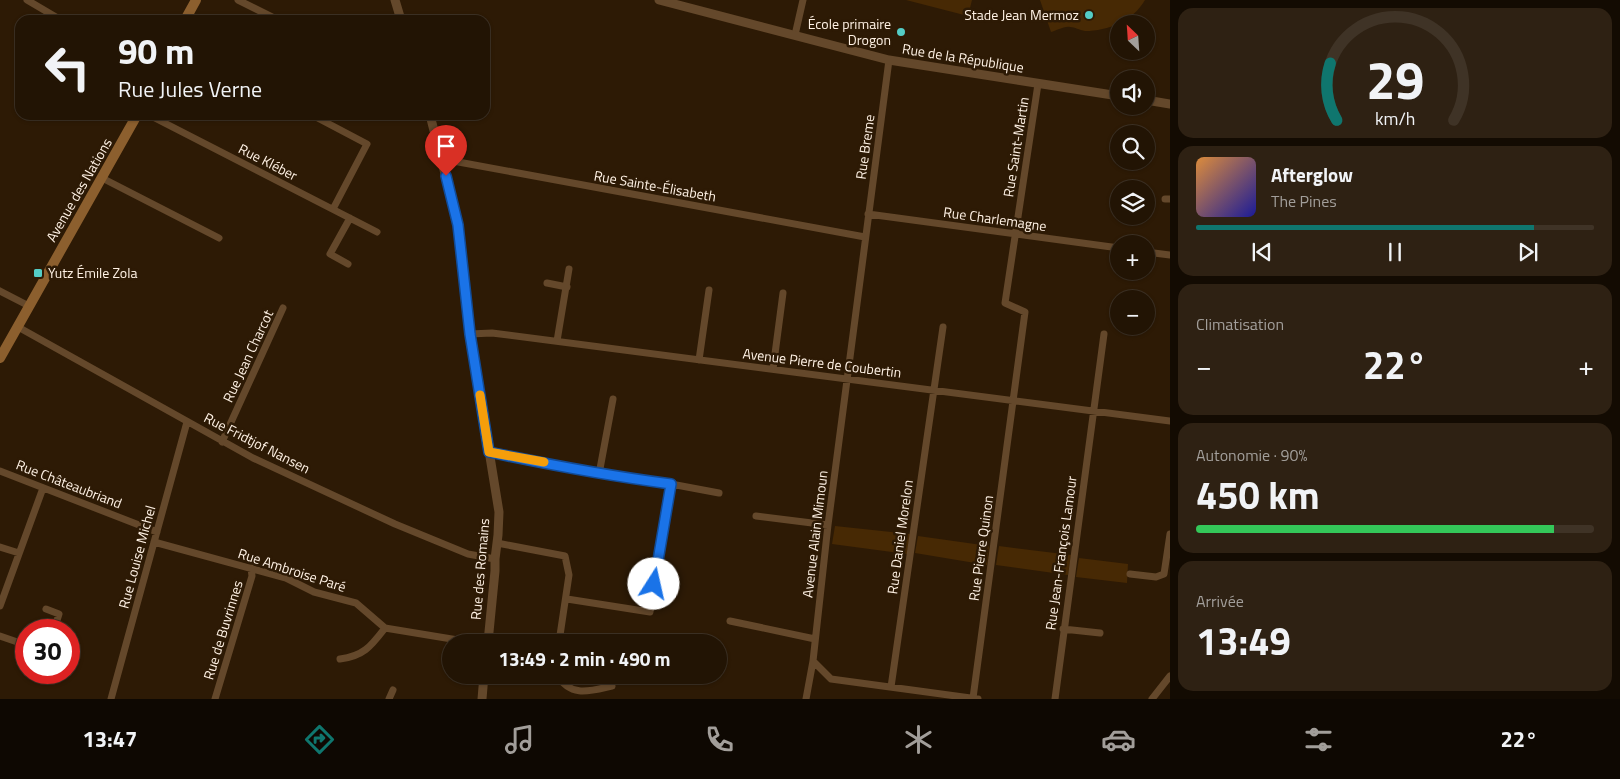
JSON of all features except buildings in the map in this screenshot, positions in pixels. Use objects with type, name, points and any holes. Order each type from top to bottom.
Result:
[{"type":"main road","points":[[188,15],[196,0]]},
{"type":"main road","name":"Avenue des Nations","points":[[0,358],[135,120]]},
{"type":"street","points":[[27,0],[52,15]]},
{"type":"street","points":[[238,0],[268,15]]},
{"type":"street","points":[[396,0],[400,15]]},
{"type":"street","name":"Rue de la République","points":[[659,0],[889,60],[1110,95]]},
{"type":"street","points":[[795,35],[803,0]]},
{"type":"street","name":"Rue Breme","points":[[865,237],[889,60]]},
{"type":"street","name":"Rue Saint-Martin","points":[[1005,303],[1038,84]]},
{"type":"street","points":[[1155,102],[1170,104]]},
{"type":"street","name":"Rue Kléber","points":[[159,120],[377,232]]},
{"type":"street","points":[[321,120],[367,144],[333,209]]},
{"type":"street","name":"Rue des Romains","points":[[431,120],[458,225],[470,334],[499,512],[498,544],[489,634]]},
{"type":"street","name":"Rue Sainte-Élisabeth","points":[[442,159],[865,237]]},
{"type":"street","points":[[102,178],[219,238]]},
{"type":"street","name":"Rue Charlemagne","points":[[868,214],[1110,247]]},
{"type":"street","points":[[348,264],[330,254],[350,218]]},
{"type":"street","name":"Avenue Alain Mimoun","points":[[806,699],[813,661],[828,526],[865,237]]},
{"type":"street","points":[[1155,253],[1170,255]]},
{"type":"street","points":[[557,341],[569,269]]},
{"type":"street","points":[[547,283],[567,287]]},
{"type":"street","points":[[699,360],[708,290]]},
{"type":"street","points":[[0,291],[30,306]]},
{"type":"street","points":[[773,369],[783,293]]},
{"type":"street","name":"Rue Pierre Quinon","points":[[976,699],[1025,312],[1005,303]]},
{"type":"street","name":"Rue Jean Charcot","points":[[222,442],[283,308]]},
{"type":"street","name":"Rue Fridtjof Nansen","points":[[18,327],[222,442],[395,524],[468,554],[495,559]]},
{"type":"street","name":"Rue Daniel Morelon","points":[[892,687],[943,327]]},
{"type":"street","name":"Avenue Pierre de Coubertin","points":[[470,334],[492,333],[1170,420]]},
{"type":"street","name":"Rue Jean-François Lamour","points":[[1055,699],[1104,334]]},
{"type":"street","points":[[599,474],[613,399]]},
{"type":"street","name":"Rue Louise Michel","points":[[111,699],[187,422]]},
{"type":"street","points":[[489,452],[573,467],[599,474],[719,493]]},
{"type":"street","name":"Rue Châteaubriand","points":[[0,471],[157,532]]},
{"type":"street","points":[[567,599],[650,612],[671,484]]},
{"type":"street","points":[[0,606],[43,488]]},
{"type":"street","points":[[756,516],[828,526]]},
{"type":"street","points":[[1130,574],[1156,577],[1164,574],[1170,534]]},
{"type":"street","name":"Rue Ambroise Paré","points":[[154,542],[286,578],[314,592],[356,603],[386,628]]},
{"type":"street","points":[[498,544],[565,556],[569,576],[561,634]]},
{"type":"street","points":[[0,547],[19,553]]},
{"type":"street","name":"Rue de Buvrinnes","points":[[215,699],[252,576],[251,568]]},
{"type":"street","points":[[46,609],[59,614],[57,619]]},
{"type":"street","points":[[730,621],[815,639]]},
{"type":"street","points":[[340,659],[352,658],[366,651],[386,628],[442,637]]},
{"type":"street","points":[[1064,629],[1100,633]]},
{"type":"street","points":[[0,636],[15,641]]},
{"type":"street","points":[[813,661],[831,679],[892,687],[937,696],[976,699]]},
{"type":"street","points":[[1152,699],[1170,676]]},
{"type":"street","points":[[482,699],[483,684]]},
{"type":"street","points":[[564,684],[586,696],[612,686]]},
{"type":"street","points":[[390,699],[393,690]]},
{"type":"shaded area","points":[[906,0],[972,0],[968,16]]},
{"type":"shaded area","name":"Stade Jean Mermoz","points":[[1040,0],[1145,0],[1133,15],[1110,15],[1110,27],[1085,31],[1068,27],[1051,32]]},
{"type":"shaded area","points":[[835,526],[910,534],[907,554],[832,544]]},
{"type":"shaded area","points":[[918,536],[989,546],[987,565],[915,553]]},
{"type":"shaded area","points":[[999,546],[1071,555],[1068,575],[996,565]]},
{"type":"shaded area","points":[[1079,558],[1128,564],[1127,583],[1076,577]]},
{"type":"slow traffic","points":[[480,395],[489,452],[544,462]]},
{"type":"place","name":"Stade Jean Mermoz","points":[[1089,15]]},
{"type":"place","name":"École primaire Drogon","points":[[901,32]]},
{"type":"place","name":"Yutz Émile Zola","points":[[38,273]]},
{"type":"route","points":[[446,176],[458,225],[470,334],[489,452],[573,467],[599,474],[671,484],[654,584]]}]
